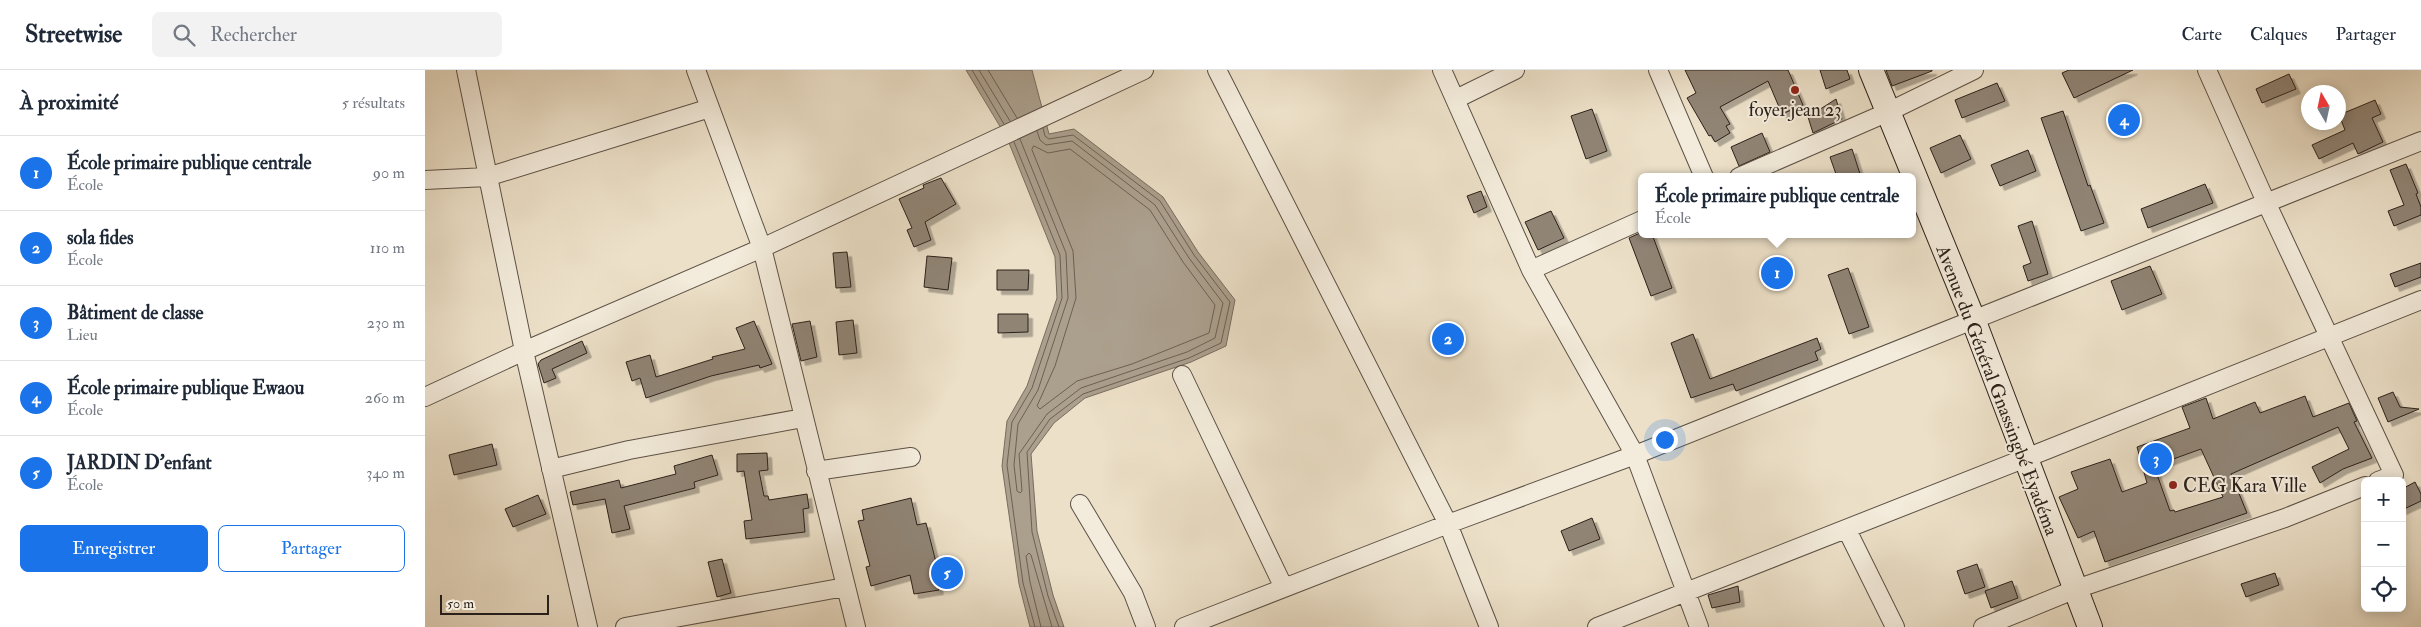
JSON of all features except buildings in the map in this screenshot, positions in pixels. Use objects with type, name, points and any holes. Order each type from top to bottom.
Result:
[{"type":"main road","name":"Avenue du Général Gnassingbé Eyadéma","points":[[1871,70],[1886,113],[1911,173]]},
{"type":"main road","name":"Avenue du Général Gnassingbé Eyadéma","points":[[1916,184],[1973,319],[2090,627]]},
{"type":"street","points":[[466,70],[524,351],[588,627]]},
{"type":"street","points":[[696,70],[762,248],[856,627]]},
{"type":"street","points":[[425,397],[524,351],[762,248],[1144,70]]},
{"type":"street","points":[[1217,70],[1448,524],[1489,627]]},
{"type":"street","points":[[1442,70],[1531,270],[1635,455],[1699,627]]},
{"type":"street","points":[[1456,99],[1515,70]]},
{"type":"street","points":[[1658,70],[1702,173]]},
{"type":"street","points":[[1748,173],[1886,113],[1973,70]]},
{"type":"street","points":[[2207,70],[2266,202],[2394,475],[2389,477]]},
{"type":"street","points":[[425,180],[487,177],[710,108]]},
{"type":"street","points":[[1184,627],[1448,524],[1635,455],[2421,141]]},
{"type":"street","points":[[1531,270],[1638,222]]},
{"type":"street","points":[[1597,627],[1847,530],[2026,456],[2421,300]]},
{"type":"street","points":[[1182,374],[1284,588]]},
{"type":"street","points":[[551,469],[629,450],[803,418]]},
{"type":"street","points":[[817,471],[911,457]]},
{"type":"street","points":[[1983,627],[2076,589],[2285,518],[2361,488]]},
{"type":"street","points":[[1080,504],[1133,593],[1146,627]]},
{"type":"street","points":[[1847,530],[1895,627]]},
{"type":"street","points":[[625,627],[845,587]]},
{"type":"water","points":[[966,70],[1032,70],[1049,134],[1074,129],[1163,197],[1198,252],[1235,300],[1226,346],[1191,362],[1085,398],[1054,423],[1031,454],[1037,531],[1053,595],[1064,627],[1030,627],[1019,584],[1002,466],[1007,421],[1027,386],[1057,298],[1055,257],[1007,138]]},
{"type":"place","name":"foyer jean 23","points":[[1795,90]]},
{"type":"place","name":"École primaire publique Ewaou","points":[[2124,120]]},
{"type":"place","name":"École primaire publique centrale","points":[[1777,273]]},
{"type":"place","name":"sola fides","points":[[1448,339]]},
{"type":"place","name":"Bâtiment de classe","points":[[2156,459]]},
{"type":"place","name":"CEG Kara Ville","points":[[2173,485]]},
{"type":"place","name":"JARDIN D'enfant","points":[[947,573]]}]
